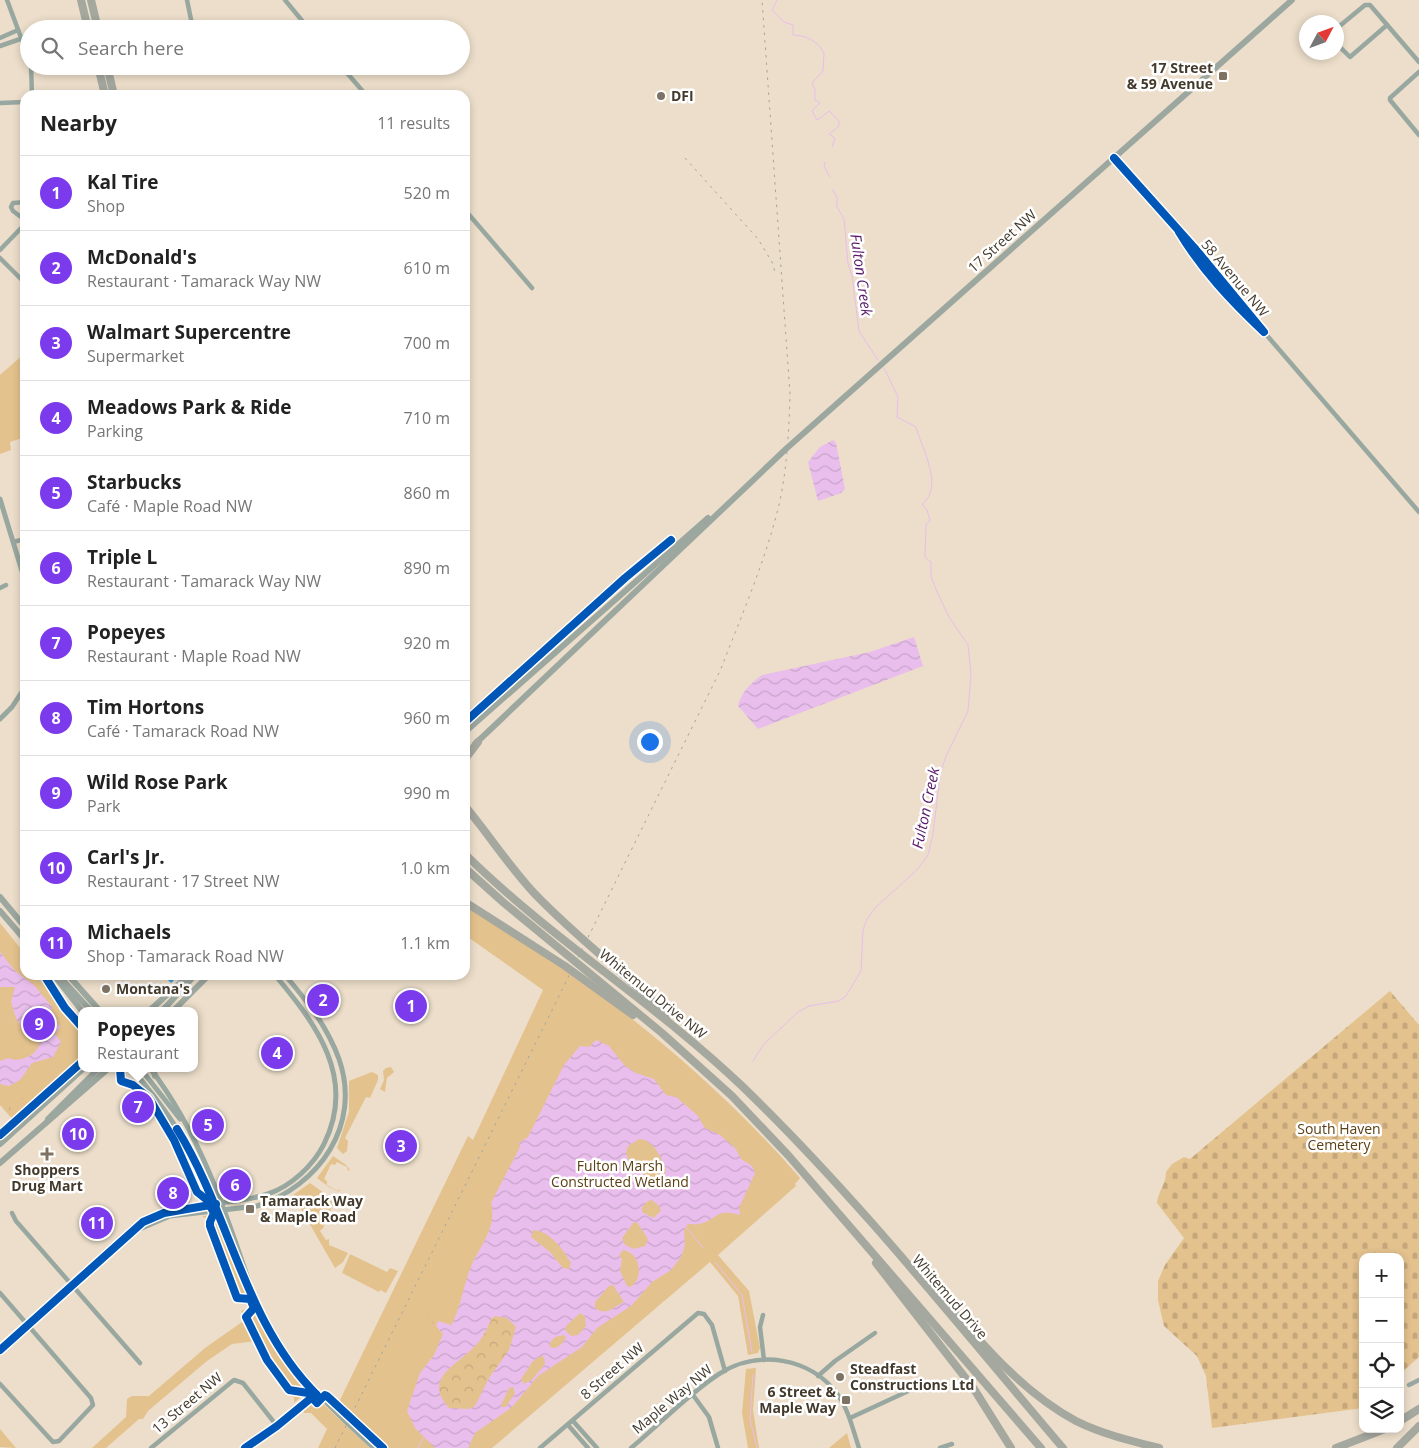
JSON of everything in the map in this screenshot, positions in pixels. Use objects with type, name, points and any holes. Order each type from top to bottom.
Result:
[{"type":"highway","points":[[81,0],[86,20]]},
{"type":"highway","points":[[91,0],[96,20]]},
{"type":"highway","points":[[100,75],[104,90]]},
{"type":"highway","points":[[109,75],[113,90]]},
{"type":"highway","points":[[470,752],[478,742]]},
{"type":"highway","points":[[470,811],[519,876],[579,936],[666,1013],[704,1052]]},
{"type":"highway","name":"Whitemud Drive NW","points":[[470,859],[511,897],[704,1052],[742,1087],[816,1164]]},
{"type":"highway","name":"Whitemud Drive NW","points":[[470,872],[694,1060],[747,1111],[816,1187]]},
{"type":"highway","points":[[470,905],[565,966],[694,1060]]},
{"type":"highway","name":"Whitemud Drive","points":[[816,1164],[863,1214],[1064,1448]]},
{"type":"highway","points":[[816,1187],[974,1390],[1012,1448]]},
{"type":"highway","points":[[816,1187],[1041,1448]]},
{"type":"highway","points":[[863,1214],[894,1244],[1005,1367],[1028,1388],[1089,1427],[1159,1448]]},
{"type":"highway","points":[[1404,1418],[1419,1409]]},
{"type":"highway","points":[[1397,1448],[1419,1426]]},
{"type":"highway","points":[[1336,1448],[1375,1433]]},
{"type":"main road","name":"17 Street NW","points":[[470,728],[681,541],[731,500],[1292,0]]},
{"type":"main road","name":"17 Street NW","points":[[470,749],[580,643],[686,546],[731,500]]},
{"type":"main road","points":[[0,897],[20,920]]},
{"type":"main road","points":[[0,911],[20,934]]},
{"type":"main road","points":[[58,980],[79,1007]]},
{"type":"main road","points":[[64,980],[94,1007]]},
{"type":"main road","points":[[72,980],[95,1007]]},
{"type":"main road","points":[[153,1007],[183,980]]},
{"type":"main road","points":[[166,1007],[190,980]]},
{"type":"main road","points":[[176,1007],[204,980]]},
{"type":"main road","points":[[150,1007],[158,1002]]},
{"type":"main road","points":[[0,1144],[80,1072]]},
{"type":"main road","points":[[44,1126],[51,1114],[94,1072]]},
{"type":"main road","points":[[0,1164],[105,1072]]},
{"type":"main road","points":[[154,1072],[156,1076]]},
{"type":"street","points":[[7,0],[20,34]]},
{"type":"street","points":[[187,0],[191,20]]},
{"type":"street","points":[[284,0],[302,20]]},
{"type":"street","points":[[1344,23],[1367,4],[1419,62]]},
{"type":"street","points":[[1344,52],[1347,55],[1354,55],[1387,25]]},
{"type":"street","points":[[0,38],[18,30]]},
{"type":"street","points":[[0,46],[20,40]]},
{"type":"street","points":[[1419,72],[1390,100],[1419,135]]},
{"type":"street","points":[[31,75],[32,90]]},
{"type":"street","points":[[349,75],[362,90]]},
{"type":"street","points":[[0,103],[20,102]]},
{"type":"street","name":"58 Avenue NW","points":[[1114,158],[1179,232],[1194,256],[1230,300],[1264,332],[1419,512]]},
{"type":"street","points":[[20,202],[13,203],[11,207],[20,216]]},
{"type":"street","points":[[470,216],[532,288]]},
{"type":"street","points":[[0,250],[20,229]]},
{"type":"street","points":[[0,258],[20,279]]},
{"type":"street","points":[[0,501],[20,565]]},
{"type":"street","points":[[13,542],[20,540]]},
{"type":"street","points":[[0,588],[6,585]]},
{"type":"street","points":[[0,719],[12,707],[20,695]]},
{"type":"street","points":[[220,1207],[266,1194],[286,1186],[316,1158],[334,1120],[336,1083],[326,1051],[310,1019],[278,980]]},
{"type":"street","points":[[0,1350],[143,1222],[164,1213],[220,1207],[257,1206],[270,1202],[297,1187],[324,1160],[341,1123],[345,1094],[339,1061],[324,1027],[289,980]]},
{"type":"street","points":[[134,1072],[181,1136],[220,1207]]},
{"type":"street","points":[[143,1072],[166,1099],[192,1136]]},
{"type":"street","points":[[156,1076],[177,1106],[192,1136],[256,1302],[291,1364],[316,1394],[374,1448]]},
{"type":"street","points":[[12,1213],[71,1285],[140,1363]]},
{"type":"street","points":[[0,1293],[93,1403],[90,1409],[59,1441],[53,1442],[0,1384]]},
{"type":"street","name":"8 Street NW","points":[[540,1448],[699,1312],[704,1314],[710,1321],[725,1371]]},
{"type":"street","points":[[763,1315],[760,1327],[764,1360]]},
{"type":"street","points":[[818,1376],[835,1360],[875,1333]]},
{"type":"street","name":"Maple Way NW","points":[[631,1448],[693,1395],[725,1371],[748,1362],[764,1360],[796,1364],[818,1376],[838,1395],[850,1418],[858,1448]]},
{"type":"street","name":"13 Street NW","points":[[151,1448],[232,1380],[239,1380],[277,1426]]},
{"type":"street","points":[[1409,1385],[1419,1380]]},
{"type":"street","points":[[850,1418],[917,1387]]},
{"type":"street","points":[[245,1448],[277,1426],[316,1394]]},
{"type":"street","points":[[693,1395],[709,1417],[718,1448]]},
{"type":"street","points":[[573,1421],[597,1448]]},
{"type":"street","points":[[568,1425],[588,1448]]},
{"type":"street","points":[[940,1448],[952,1444]]},
{"type":"green space","points":[[20,357],[20,439],[10,442],[11,450],[0,454],[0,375]]},
{"type":"green space","name":"Fulton Marsh Constructed Wetland","points":[[470,909],[569,972],[641,1026],[724,1098],[800,1178],[795,1184],[796,1186],[718,1255],[749,1291],[760,1348],[758,1353],[748,1355],[738,1296],[710,1262],[492,1448],[385,1448],[338,1404],[468,1136],[473,1140],[543,990],[470,939]]},
{"type":"green space","points":[[0,923],[20,948],[20,980],[45,980],[65,1010],[78,1024],[78,1065],[14,1121],[0,1105]]},
{"type":"green space","name":"South Haven Cemetery","points":[[1390,991],[1419,1025],[1419,1357],[1404,1370],[1404,1253],[1359,1253],[1359,1409],[1212,1428],[1206,1376],[1197,1356],[1164,1326],[1158,1300],[1158,1281],[1165,1265],[1184,1238],[1157,1203],[1165,1181],[1166,1172],[1172,1164],[1184,1157],[1190,1159]]},
{"type":"green space","points":[[391,1067],[394,1072],[387,1078],[385,1092],[380,1089],[384,1080],[383,1071]]},
{"type":"green space","points":[[372,1072],[378,1075],[378,1080],[370,1098],[366,1097],[345,1138],[348,1141],[347,1151],[343,1154],[337,1148],[349,1112],[349,1081]]},
{"type":"green space","points":[[39,1086],[42,1087],[40,1090],[13,1118],[6,1110]]},
{"type":"green space","points":[[333,1156],[346,1165],[350,1170],[348,1171],[347,1167],[337,1162],[335,1165],[331,1164],[324,1179],[327,1181],[327,1185],[338,1191],[340,1188],[339,1192],[329,1187],[317,1178]]},
{"type":"green space","points":[[310,1183],[334,1202],[320,1231],[326,1240],[329,1239],[329,1245],[348,1253],[343,1262],[335,1268],[293,1195]]},
{"type":"green space","points":[[217,1215],[250,1297],[238,1304],[207,1219],[202,1216]]},
{"type":"green space","points":[[350,1254],[387,1272],[390,1268],[398,1271],[386,1293],[380,1290],[379,1292],[342,1273]]},
{"type":"green space","points":[[251,1307],[255,1309],[281,1355],[306,1387],[305,1393],[294,1403],[294,1398],[271,1368],[256,1341],[232,1344],[207,1361],[148,1411],[143,1419],[139,1419],[106,1448],[92,1448],[126,1417],[127,1399],[132,1396],[149,1396],[205,1348],[242,1322],[245,1319],[241,1311]]},
{"type":"green space","points":[[427,1312],[442,1322],[437,1321],[435,1327],[439,1330],[435,1334],[429,1325],[434,1323],[428,1317]]},
{"type":"green space","points":[[495,1316],[507,1318],[517,1327],[509,1350],[489,1378],[475,1406],[469,1409],[449,1408],[442,1398],[439,1389],[440,1381],[450,1368],[479,1342]]},
{"type":"green space","points":[[756,1368],[753,1410],[759,1448],[748,1448],[742,1413],[746,1369]]},
{"type":"green space","points":[[313,1402],[322,1403],[370,1448],[318,1448],[327,1429],[311,1413],[304,1413],[303,1410]]},
{"type":"green space","points":[[0,1429],[16,1448],[0,1447]]},
{"type":"green space","points":[[847,1433],[851,1448],[829,1448]]},
{"type":"water","points":[[833,440],[836,443],[845,489],[841,493],[818,501],[808,462],[820,447]]},
{"type":"water","points":[[914,637],[923,666],[758,729],[738,706],[741,696],[747,688],[762,675],[870,652]]},
{"type":"water","points":[[0,952],[20,975],[20,980],[27,980],[34,985],[52,1007],[50,1015],[55,1024],[61,1026],[55,1034],[61,1042],[53,1057],[32,1063],[20,1080],[9,1086],[0,1084],[0,1061],[8,1058],[23,1059],[28,1057],[39,1046],[40,1041],[22,1028],[16,1018],[11,1002],[15,987],[0,987]]},
{"type":"water","points":[[596,1040],[609,1046],[625,1066],[636,1073],[654,1079],[666,1095],[676,1097],[697,1115],[705,1128],[720,1135],[735,1148],[741,1159],[752,1166],[755,1173],[739,1208],[740,1215],[725,1213],[705,1222],[688,1224],[684,1230],[685,1245],[681,1257],[671,1270],[652,1282],[631,1306],[597,1328],[582,1347],[538,1376],[512,1407],[475,1433],[468,1448],[435,1448],[415,1428],[407,1411],[420,1373],[434,1355],[443,1334],[436,1326],[438,1321],[451,1325],[453,1322],[470,1269],[490,1227],[492,1219],[491,1203],[520,1147],[519,1143],[528,1137],[564,1065],[580,1046],[589,1047]],"holes":[[[639,1139],[644,1140],[653,1146],[666,1170],[664,1176],[654,1184],[629,1161],[626,1153],[628,1146]],[[652,1200],[659,1206],[661,1211],[653,1218],[642,1212],[642,1207]],[[637,1222],[648,1239],[645,1246],[633,1249],[624,1244],[622,1238],[633,1223]],[[533,1230],[545,1234],[555,1242],[571,1263],[569,1269],[563,1268],[550,1252],[531,1237]],[[623,1250],[629,1252],[637,1260],[638,1278],[630,1287],[627,1286],[620,1271],[622,1259],[619,1256]],[[613,1285],[624,1302],[607,1311],[595,1308],[595,1302],[609,1286]],[[580,1313],[585,1316],[586,1326],[578,1335],[571,1336],[565,1330],[566,1326]],[[495,1316],[507,1318],[516,1327],[509,1350],[489,1378],[475,1406],[469,1409],[449,1408],[442,1398],[439,1389],[440,1381],[444,1374],[476,1345],[491,1319]],[[564,1335],[566,1337],[556,1348],[551,1348],[549,1344],[555,1337]],[[541,1356],[544,1357],[545,1364],[532,1380],[524,1384],[521,1379],[533,1361]],[[513,1387],[515,1393],[506,1407],[501,1405],[509,1388]]]},
{"type":"waterway","name":"Fulton Creek","points":[[777,0],[772,10],[784,22],[793,25],[793,35],[811,40],[824,53],[823,71],[812,83],[815,90],[815,100],[820,103],[812,111],[817,120],[829,111],[839,121],[839,126],[829,134],[835,138],[832,147]]},
{"type":"waterway","name":"Fulton Creek","points":[[825,162],[824,166],[830,177]]},
{"type":"waterway","name":"Fulton Creek","points":[[832,189],[837,197],[837,207],[844,219],[848,264],[852,276],[859,331],[878,360]]},
{"type":"waterway","name":"Fulton Creek","points":[[753,1061],[764,1044],[798,1012],[809,1006],[839,1001],[846,996],[861,971],[863,930],[867,919],[876,907],[917,870],[928,855],[933,834],[940,775],[946,756],[968,711],[971,674],[968,645],[949,617],[931,577],[931,562],[925,557],[926,525],[930,520],[927,510],[922,504],[929,497],[931,488],[932,477],[930,467],[916,427],[897,417],[898,397],[884,368]]},
{"type":"waterway","points":[[686,1227],[703,1248]]},
{"type":"waterway","points":[[715,1262],[742,1295],[752,1352]]},
{"type":"waterway","points":[[753,1375],[750,1419],[757,1448]]},
{"type":"waterway","name":"Fulton Creek","points":[[418,1448],[423,1438]]},
{"type":"railway","points":[[335,1448],[720,671],[767,547],[782,491],[786,464],[790,394],[762,0]]},
{"type":"railway","points":[[685,158],[758,239],[772,262],[776,275]]},
{"type":"cycle path","points":[[1114,158],[1198,252],[1264,332],[1218,285],[1197,259],[1179,232]]},
{"type":"cycle path","points":[[470,718],[625,578],[671,540]]},
{"type":"cycle path","points":[[47,980],[65,1008],[78,1023]]},
{"type":"cycle path","points":[[0,1135],[78,1066]]},
{"type":"cycle path","points":[[120,1072],[121,1081],[133,1085],[149,1098],[174,1140],[197,1192],[207,1200],[214,1213],[210,1226],[237,1298],[250,1299],[254,1308],[246,1317],[267,1360],[289,1390],[308,1393],[317,1403],[325,1395],[327,1396],[383,1448]]},
{"type":"cycle path","points":[[177,1129],[211,1196],[239,1267],[272,1335],[292,1366],[317,1395]]},
{"type":"cycle path","points":[[0,1350],[143,1222],[164,1213],[216,1204]]},
{"type":"cycle path","points":[[245,1448],[277,1426],[316,1394]]},
{"type":"place","name":"17 Street & 59 Avenue","points":[[1223,76]]},
{"type":"place","name":"DFI","points":[[661,96]]},
{"type":"place","name":"Montana's","points":[[106,989]]},
{"type":"place","name":"McDonald's","points":[[323,1000]]},
{"type":"place","name":"Kal Tire","points":[[411,1006]]},
{"type":"place","name":"Wild Rose Park","points":[[39,1024]]},
{"type":"place","name":"Meadows Park & Ride","points":[[277,1053]]},
{"type":"place","name":"Popeyes","points":[[138,1107]]},
{"type":"place","name":"Starbucks","points":[[208,1125]]},
{"type":"place","name":"Carl's Jr.","points":[[78,1134]]},
{"type":"place","name":"Walmart Supercentre","points":[[401,1146]]},
{"type":"place","name":"Shoppers Drug Mart","points":[[47,1154]]},
{"type":"place","name":"Triple L","points":[[235,1185]]},
{"type":"place","name":"Tim Hortons","points":[[173,1193]]},
{"type":"place","name":"Tamarack Way & Maple Road","points":[[250,1209]]},
{"type":"place","name":"Michaels","points":[[97,1223]]},
{"type":"place","name":"Steadfast Constructions Ltd","points":[[840,1377]]},
{"type":"place","name":"6 Street & Maple Way","points":[[846,1400]]}]
